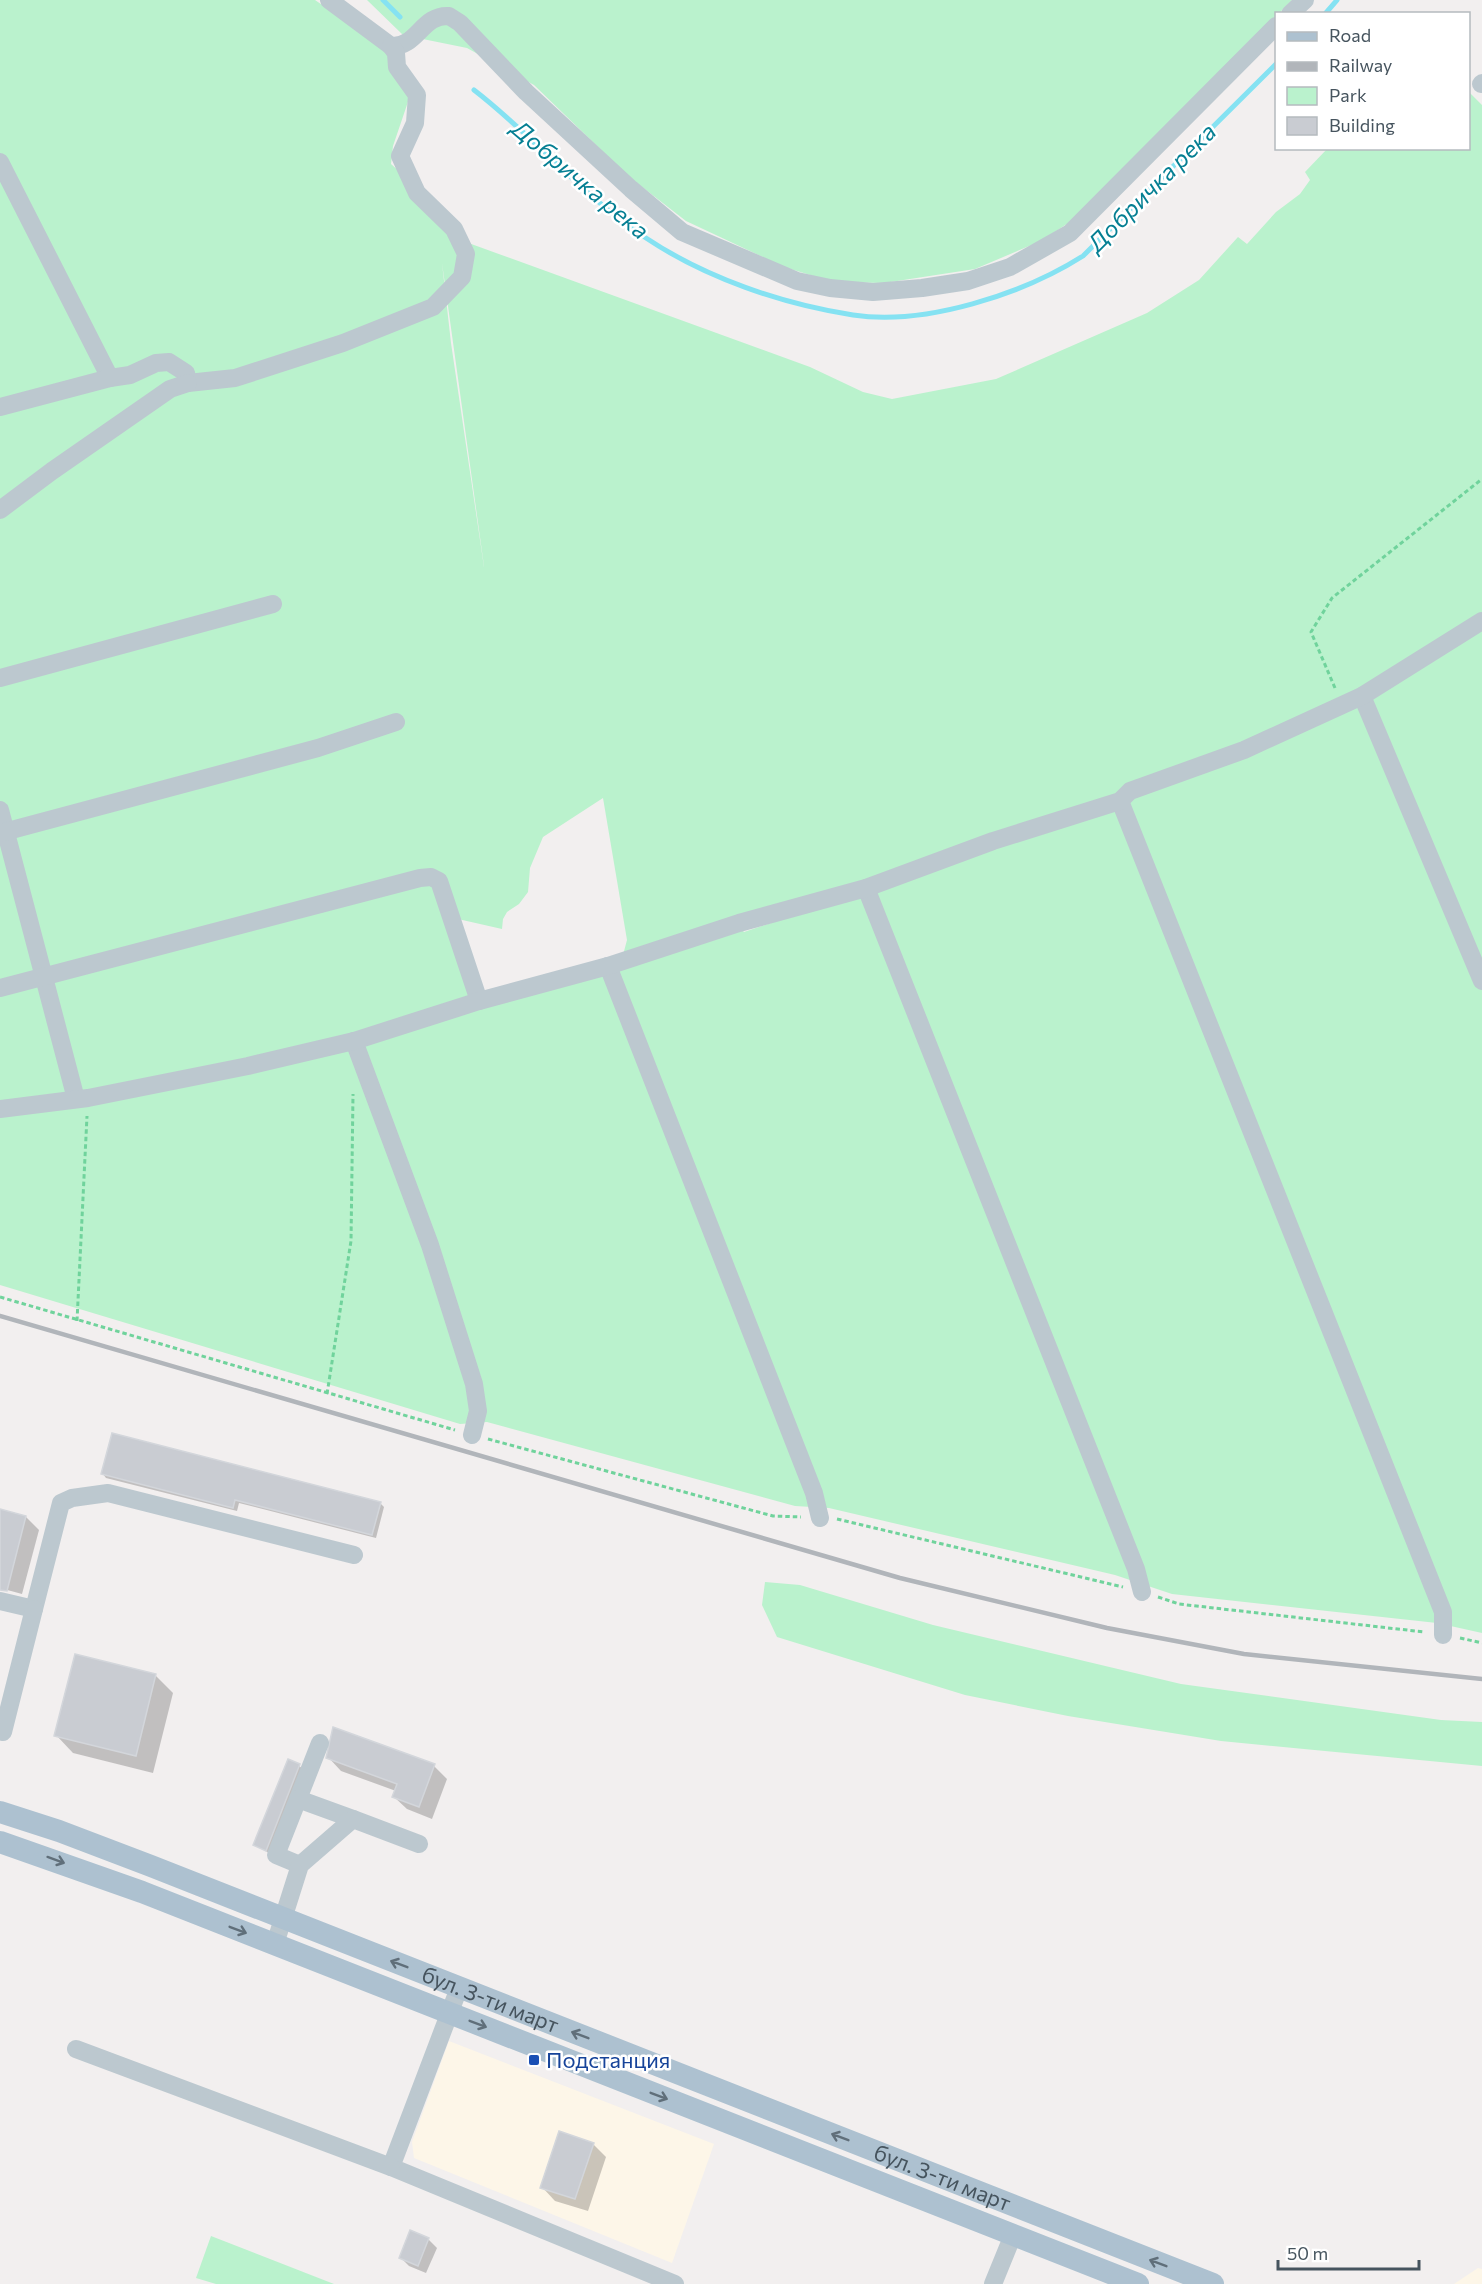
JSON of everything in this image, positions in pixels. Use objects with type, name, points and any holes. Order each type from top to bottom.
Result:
[{"type":"main road","name":"бул. 3-ти март","points":[[0,1812],[59,1831],[283,1918],[1213,2284]]},
{"type":"main road","name":"бул. 3-ти март","points":[[0,1842],[122,1884],[1138,2284]]},
{"type":"street","points":[[329,0],[399,45]]},
{"type":"street","points":[[1292,12],[1305,0]]},
{"type":"street","points":[[0,510],[170,389],[188,383],[235,378],[343,343],[433,307],[462,277],[466,254],[454,229],[417,193],[400,156],[415,123],[417,95],[397,67],[396,53],[399,45],[439,15],[449,16],[460,23],[526,92],[631,189],[682,232],[797,280],[830,288],[873,292],[922,288],[968,280],[1010,267],[1070,233],[1275,27]]},
{"type":"street","points":[[0,162],[110,378]]},
{"type":"street","points":[[0,407],[110,378],[130,375],[156,363],[169,362],[186,373],[188,383]]},
{"type":"street","points":[[0,678],[273,604]]},
{"type":"street","points":[[0,1109],[82,1098],[248,1066],[354,1041],[479,1001],[608,966],[739,923],[866,888],[993,842],[1120,801],[1130,791],[1245,750],[1362,696],[1482,621]]},
{"type":"street","points":[[1362,696],[1482,981]]},
{"type":"street","points":[[3,833],[318,748],[396,722]]},
{"type":"street","points":[[1120,801],[1443,1612],[1443,1635]]},
{"type":"street","points":[[0,810],[3,833],[43,977],[82,1098]]},
{"type":"street","points":[[0,988],[431,877],[439,881],[479,1001]]},
{"type":"street","points":[[866,888],[1136,1569],[1142,1592]]},
{"type":"street","points":[[608,966],[814,1493],[820,1518]]},
{"type":"street","points":[[354,1041],[426,1234],[474,1384],[478,1411],[472,1435]]},
{"type":"street","points":[[3,1732],[61,1503],[72,1497],[108,1493],[354,1555]]},
{"type":"street","points":[[0,1601],[34,1609]]},
{"type":"street","points":[[300,1864],[276,1855],[320,1743]]},
{"type":"street","points":[[298,1799],[419,1844]]},
{"type":"street","points":[[275,1944],[300,1864],[353,1819]]},
{"type":"street","points":[[391,2167],[459,1988]]},
{"type":"street","points":[[76,2049],[391,2167],[675,2284]]},
{"type":"street","points":[[993,2284],[1013,2235]]},
{"type":"path","points":[[1342,705],[1311,632],[1322,612],[1332,598],[1482,479]]},
{"type":"path","points":[[327,1394],[351,1240],[353,1088]]},
{"type":"path","points":[[77,1321],[82,1098]]},
{"type":"path","points":[[0,1297],[327,1394],[773,1516],[840,1519],[1142,1592],[1179,1604],[1443,1635],[1482,1643]]},
{"type":"shaded area","points":[[449,2041],[714,2144],[672,2263],[414,2158],[412,2142]]},
{"type":"shaded area","points":[[1478,2268],[1482,2269],[1482,2284],[1454,2284]]},
{"type":"green space","points":[[0,0],[315,0],[401,59],[412,90],[393,146],[391,164],[401,173],[423,209],[452,237],[810,367],[863,392],[892,399],[996,379],[1147,313],[1199,280],[1238,237],[1247,244],[1276,212],[1300,194],[1310,180],[1305,172],[1326,150],[1470,150],[1470,93],[1482,105],[1482,615],[1363,689],[1241,745],[1121,790],[1120,794],[990,836],[882,875],[745,918],[743,915],[623,955],[624,965],[740,928],[744,932],[1116,808],[1130,802],[1131,799],[1246,756],[1381,692],[1482,628],[1482,1633],[1437,1623],[1172,1594],[1115,1575],[829,1508],[795,1506],[487,1422],[460,1424],[0,1285]],"holes":[[[442,263],[484,566],[451,343]],[[603,798],[627,940],[623,955],[484,995],[458,919],[502,929],[503,919],[507,912],[519,904],[528,892],[530,868],[543,837]]]},
{"type":"green space","points":[[367,0],[1292,0],[1280,12],[1275,12],[1275,17],[1082,214],[1041,241],[975,269],[884,283],[833,282],[784,267],[686,221],[628,176],[534,85],[467,48],[403,35]]},
{"type":"green space","points":[[765,1582],[800,1585],[933,1625],[1181,1684],[1441,1720],[1482,1722],[1482,1766],[1221,1741],[1068,1716],[965,1695],[777,1637],[762,1605]]},
{"type":"green space","points":[[211,2236],[334,2284],[216,2284],[196,2278]]},
{"type":"building","points":[[112,1433],[381,1502],[372,1535],[235,1500],[233,1508],[101,1474]]},
{"type":"building","points":[[0,1509],[26,1516],[7,1591],[0,1590]]},
{"type":"building","points":[[75,1654],[156,1674],[136,1756],[54,1736]]},
{"type":"building","points":[[333,1727],[435,1764],[419,1807],[392,1797],[397,1784],[326,1758]]},
{"type":"building","points":[[288,1759],[300,1764],[266,1851],[253,1845]]},
{"type":"building","points":[[559,2131],[594,2143],[575,2199],[540,2188]]},
{"type":"building","points":[[410,2230],[429,2238],[418,2266],[399,2258]]},
{"type":"waterway","name":"Добричка река","points":[[383,0],[400,17]]},
{"type":"waterway","name":"Добричка река","points":[[1327,12],[1337,0]]},
{"type":"waterway","name":"Добричка река","points":[[474,90],[601,204],[623,222],[669,252],[719,277],[772,296],[826,310],[881,317],[911,316],[972,304],[1032,283],[1083,256],[1275,65]]},
{"type":"railway","points":[[0,1316],[900,1578],[1107,1628],[1244,1654],[1482,1679]]},
{"type":"place","name":"Подстанция","points":[[534,2060]]}]
